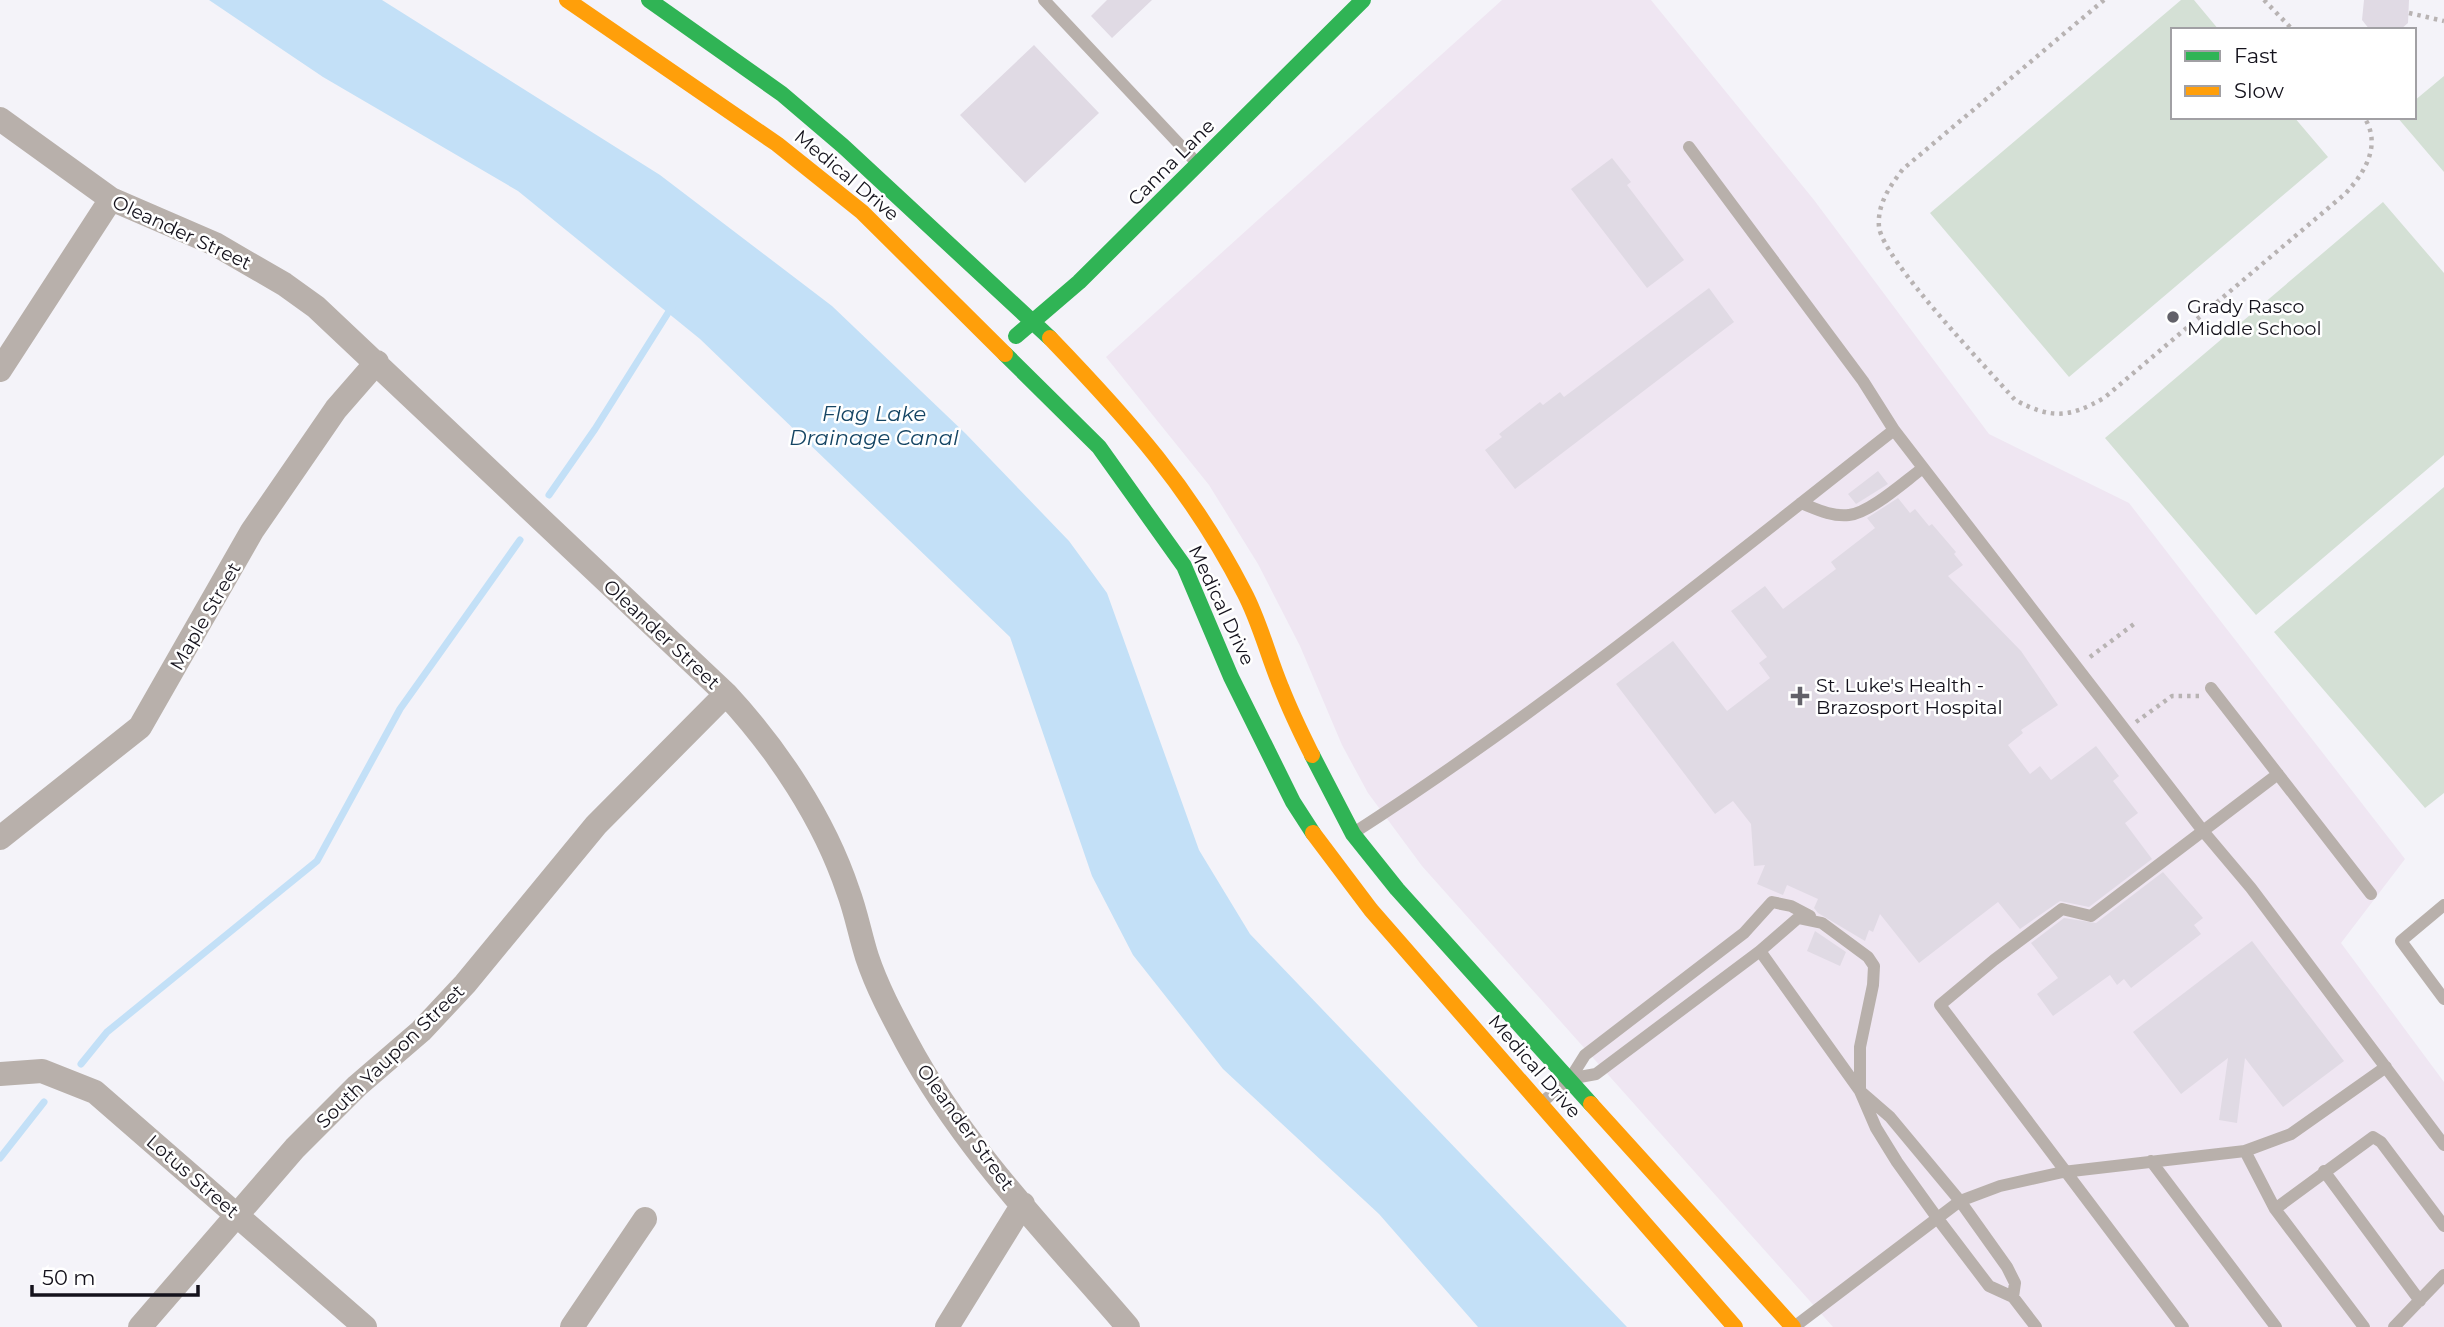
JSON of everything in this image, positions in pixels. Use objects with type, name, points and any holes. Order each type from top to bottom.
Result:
[{"type":"street","name":"Medical Drive","points":[[567,0],[788,152],[862,212],[1002,347],[1098,447],[1184,566],[1265,749],[1293,802],[1397,889],[1793,1327]]},
{"type":"street","name":"Medical Drive","points":[[649,0],[782,94],[843,146],[1033,321],[1128,419],[1171,471],[1208,526],[1247,595],[1281,688],[1312,758],[1340,844],[1371,910],[1735,1327]]},
{"type":"street","name":"Canna Lane","points":[[1002,347],[1079,282],[1363,0]]},
{"type":"street","name":"Oleander Street","points":[[0,119],[111,199],[250,262],[316,307],[726,694],[751,721],[823,831],[848,891],[867,959],[882,996],[909,1047],[951,1114],[1023,1204],[1128,1327]]},
{"type":"street","points":[[0,370],[111,199]]},
{"type":"street","name":"Maple Street","points":[[0,838],[140,727],[252,531],[336,409],[377,362]]},
{"type":"street","name":"South Yaupon Street","points":[[140,1327],[295,1148],[357,1086],[421,1031],[466,984],[596,825],[726,694]]},
{"type":"street","name":"Lotus Street","points":[[0,1074],[42,1072],[95,1092],[365,1327]]},
{"type":"street","points":[[947,1327],[1023,1204]]},
{"type":"street","points":[[572,1327],[645,1219]]},
{"type":"lane","points":[[1044,0],[1198,165]]},
{"type":"lane","points":[[1689,147],[1863,381],[1894,430],[2203,831],[2251,888],[2444,1144]]},
{"type":"lane","points":[[1340,844],[1439,778],[1544,701],[1894,430]]},
{"type":"lane","points":[[1801,503],[1831,514],[1850,516],[1866,508],[1923,468]]},
{"type":"lane","points":[[2211,688],[2371,894]]},
{"type":"lane","points":[[2183,1327],[2063,1172],[1940,1005],[2062,909],[2091,916],[2278,774]]},
{"type":"lane","points":[[1540,1104],[1570,1079],[1585,1055],[1744,933],[1772,902],[1791,906],[1822,923],[1868,957],[1874,965],[1860,1047],[1860,1091],[1890,1117],[1960,1201],[2007,1267],[2015,1283],[2012,1297]]},
{"type":"lane","points":[[2444,905],[2401,941],[2444,999]]},
{"type":"lane","points":[[1570,1079],[1596,1074],[1760,951],[1798,918],[1822,923]]},
{"type":"lane","points":[[1760,951],[1860,1091],[1890,1151],[1938,1219],[1989,1286],[2012,1297],[2036,1327]]},
{"type":"lane","points":[[1793,1327],[1960,1201],[2000,1186],[2063,1172],[2245,1151],[2291,1134],[2386,1067]]},
{"type":"lane","points":[[2275,1209],[2373,1137],[2381,1142],[2444,1226]]},
{"type":"lane","points":[[2245,1151],[2275,1209],[2364,1327]]},
{"type":"lane","points":[[2151,1161],[2276,1327]]},
{"type":"lane","points":[[2324,1171],[2420,1301]]},
{"type":"lane","points":[[2394,1327],[2444,1275]]},
{"type":"path","points":[[2104,0],[1903,169],[1889,188],[1880,210],[1879,228],[1892,259],[2015,400],[2034,410],[2063,416],[2104,398],[2336,201],[2362,176],[2370,159],[2371,138],[2365,119]]},
{"type":"path","points":[[2264,0],[2291,28]]},
{"type":"path","points":[[2409,13],[2444,21]]},
{"type":"path","points":[[2076,667],[2134,624]]},
{"type":"path","points":[[2126,730],[2172,696],[2200,696]]},
{"type":"shaded area","name":"St. Luke's Health - Brazosport Hospital","points":[[1502,0],[1651,0],[1814,200],[1989,434],[2129,503],[2405,859],[2341,943],[2444,1082],[2444,1327],[1833,1327],[1422,866],[1368,793],[1342,745],[1300,646],[1258,564],[1209,485],[1106,357]]},
{"type":"shaded area","points":[[2181,0],[2194,0],[2217,28],[2171,28],[2171,119],[2296,119],[2328,157],[2069,377],[1930,213]]},
{"type":"shaded area","points":[[2444,76],[2444,172],[2399,119],[2416,119],[2416,99]]},
{"type":"shaded area","points":[[2383,202],[2444,273],[2444,455],[2256,615],[2105,438]]},
{"type":"shaded area","points":[[2444,487],[2444,793],[2425,808],[2274,632]]},
{"type":"water","name":"Flag Lake Drainage Canal","points":[[209,0],[382,0],[660,175],[832,306],[966,434],[1069,541],[1107,593],[1199,850],[1250,934],[1627,1327],[1478,1327],[1379,1214],[1223,1069],[1133,955],[1092,876],[1010,637],[700,339],[518,191],[323,77]]},
{"type":"building","points":[[1107,0],[1152,0],[1112,38],[1091,16]]},
{"type":"building","points":[[2364,0],[2409,0],[2408,23],[2402,28],[2368,28],[2362,20]]},
{"type":"building","points":[[1034,45],[1099,113],[1025,183],[960,115]]},
{"type":"building","points":[[1612,158],[1631,182],[1627,185],[1684,260],[1647,288],[1571,189]]},
{"type":"building","points":[[1709,288],[1734,322],[1515,489],[1485,450],[1502,437],[1499,434],[1540,402],[1543,405],[1560,392],[1564,397]]},
{"type":"building","points":[[1878,471],[1888,484],[1856,504],[1848,494]]},
{"type":"building","points":[[1898,498],[1910,513],[1915,509],[1929,526],[1932,524],[1956,552],[1954,554],[1963,565],[1948,576],[2021,651],[2058,705],[2021,730],[2023,733],[2008,745],[2030,774],[2040,766],[2051,780],[2096,746],[2119,776],[2113,781],[2138,813],[2125,823],[2152,859],[2089,907],[2060,901],[2020,929],[1998,902],[1919,963],[1880,914],[1873,932],[1869,930],[1865,941],[1818,913],[1814,908],[1818,899],[1787,885],[1783,895],[1757,884],[1765,865],[1754,866],[1751,824],[1733,801],[1715,814],[1616,684],[1673,641],[1727,711],[1770,678],[1759,663],[1767,657],[1731,611],[1765,586],[1783,609],[1836,569],[1831,562],[1875,528],[1867,518]]},
{"type":"building","points":[[2163,872],[2203,918],[2194,925],[2201,934],[2131,988],[2124,979],[2117,985],[2110,975],[2053,1016],[2037,994],[2058,978],[2031,943],[2064,918],[2096,923]]},
{"type":"building","points":[[1815,931],[1846,952],[1840,966],[1807,951]]},
{"type":"building","points":[[2252,941],[2344,1061],[2283,1107],[2245,1058],[2237,1123],[2219,1120],[2228,1058],[2181,1094],[2133,1032]]},
{"type":"waterway","points":[[549,495],[595,429],[673,305]]},
{"type":"waterway","points":[[81,1064],[107,1032],[317,861],[400,709],[520,540]]},
{"type":"waterway","points":[[0,1158],[44,1102]]},
{"type":"traffic: fast","points":[[649,0],[782,94],[843,146],[1050,338]]},
{"type":"traffic: fast","points":[[1016,336],[1079,282],[1363,0]]},
{"type":"traffic: fast","points":[[1005,354],[1099,447],[1184,566],[1231,677],[1293,802],[1313,833]]},
{"type":"traffic: fast","points":[[1312,755],[1353,834],[1397,889],[1591,1104]]},
{"type":"traffic: slow","points":[[567,0],[777,144],[862,212],[1005,354]]},
{"type":"traffic: slow","points":[[1050,338],[1132,428],[1181,488],[1203,521],[1250,603],[1284,696],[1312,755]]},
{"type":"traffic: slow","points":[[1313,833],[1371,910],[1735,1327]]},
{"type":"traffic: slow","points":[[1591,1104],[1793,1327]]},
{"type":"place","name":"Grady Rasco Middle School","points":[[2173,317]]},
{"type":"place","name":"St. Luke's Health - Brazosport Hospital","points":[[1800,696]]}]
